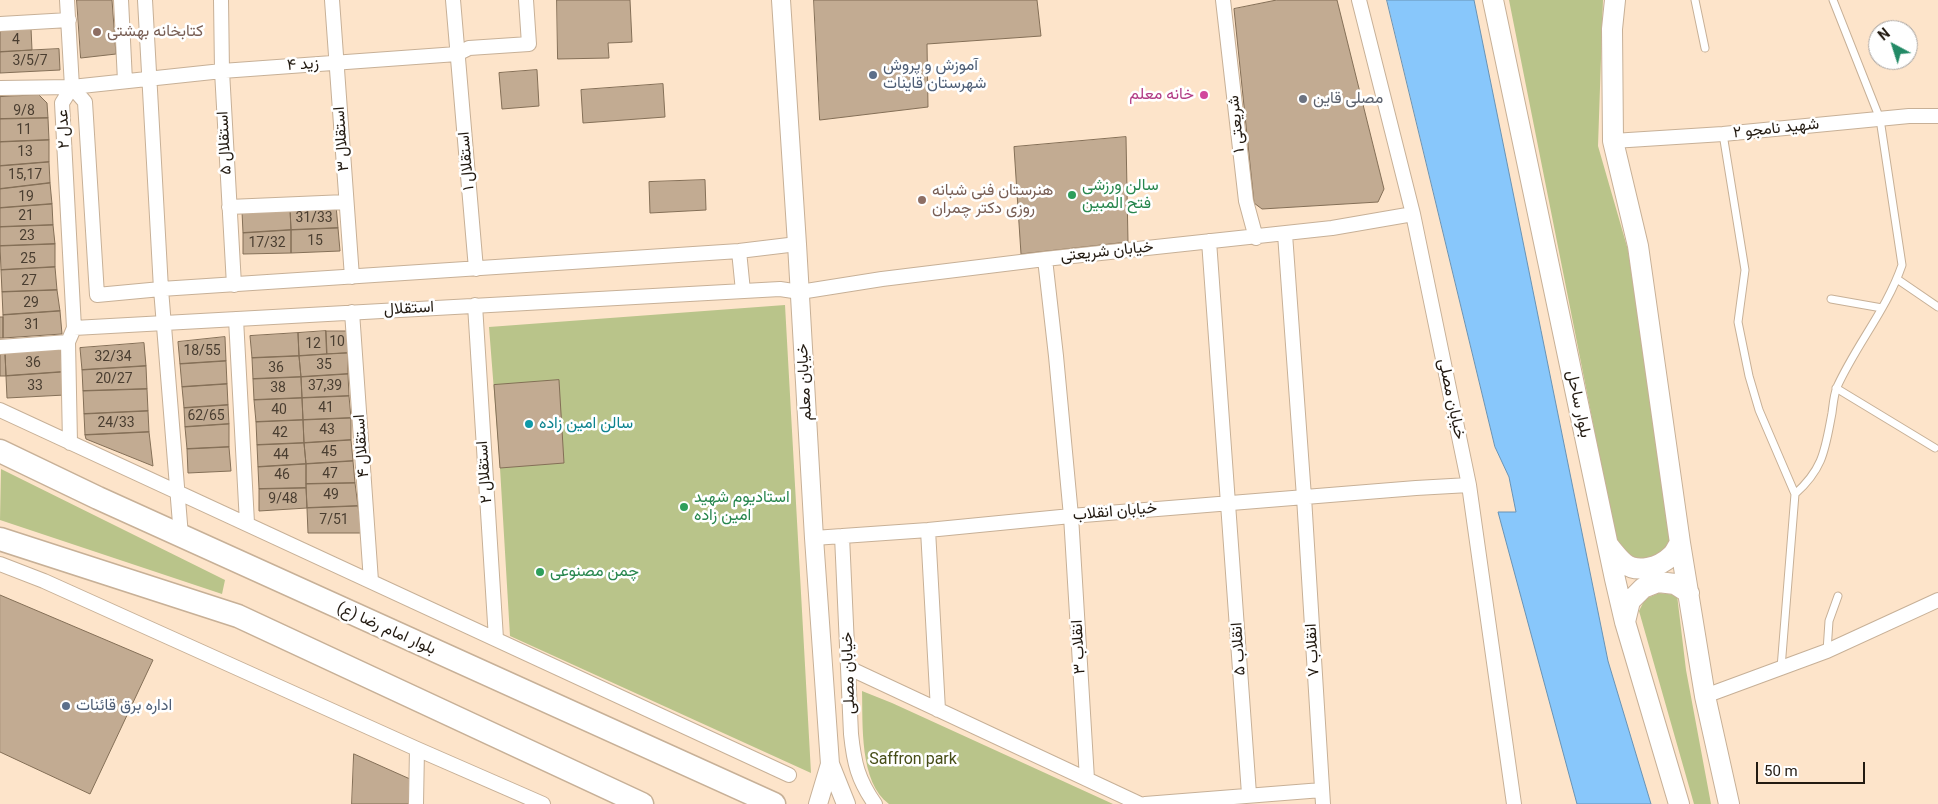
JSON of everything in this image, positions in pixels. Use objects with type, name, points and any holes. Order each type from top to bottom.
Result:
[{"type":"main road","name":"بلوار ساحل","points":[[1493,0],[1625,622],[1679,804]]},
{"type":"main road","points":[[1616,0],[1612,29],[1613,141],[1638,246],[1680,543],[1705,696],[1729,804]]},
{"type":"main road","name":"بلوار امام رضا (ع)","points":[[0,451],[181,536],[774,804]]},
{"type":"main road","points":[[0,539],[238,616],[642,804]]},
{"type":"main road","points":[[1607,544],[1624,564],[1637,569],[1648,568],[1661,563],[1672,556],[1680,543]]},
{"type":"main road","points":[[1625,622],[1630,601],[1643,588],[1658,582],[1675,584],[1689,594]]},
{"type":"street","points":[[67,0],[72,86]]},
{"type":"street","points":[[121,0],[125,81]]},
{"type":"street","points":[[145,0],[161,289],[181,536]]},
{"type":"street","name":"استقلال ۵","points":[[221,0],[222,71],[234,285]]},
{"type":"street","name":"استقلال ۳","points":[[332,0],[352,278]]},
{"type":"street","name":"استقلال ۱","points":[[453,0],[476,269]]},
{"type":"street","name":"زید ۴","points":[[0,88],[72,86],[222,71],[457,54],[469,48],[529,44],[526,0]]},
{"type":"street","name":"خیابان معلم","points":[[781,0],[814,538],[830,764]]},
{"type":"street","name":"خیابان مصلی","points":[[1359,0],[1413,214],[1469,485],[1514,804]]},
{"type":"street","name":"شریعتی ۱","points":[[1224,5],[1246,201],[1256,238]]},
{"type":"street","points":[[0,24],[68,20]]},
{"type":"street","name":"عدل ۲","points":[[74,328],[62,103],[72,86],[85,102],[97,295],[161,289]]},
{"type":"street","name":"شهید نامجو ۲","points":[[1613,141],[1723,134],[1909,116],[1938,116]]},
{"type":"street","points":[[229,207],[346,202]]},
{"type":"street","name":"خیابان شریعتی","points":[[800,292],[1045,259],[1209,241],[1256,238],[1332,228],[1413,214]]},
{"type":"street","name":"انقلاب ۷","points":[[1285,234],[1323,804]]},
{"type":"street","name":"انقلاب ۵","points":[[1209,241],[1249,794]]},
{"type":"street","points":[[161,289],[352,278],[739,251],[797,244]]},
{"type":"street","points":[[739,251],[743,291]]},
{"type":"street","name":"انقلاب ۳","points":[[1045,259],[1071,516],[1086,779]]},
{"type":"street","name":"استقلال","points":[[74,328],[780,289],[800,292]]},
{"type":"street","name":"استقلال ۲","points":[[475,305],[496,639]]},
{"type":"street","name":"استقلال ۴","points":[[352,312],[371,581]]},
{"type":"street","points":[[236,319],[247,523]]},
{"type":"street","points":[[70,443],[68,342],[74,328]]},
{"type":"street","points":[[0,347],[68,342]]},
{"type":"street","points":[[0,410],[789,775]]},
{"type":"street","name":"خیابان انقلاب","points":[[814,538],[1469,485]]},
{"type":"street","points":[[928,530],[938,710]]},
{"type":"street","name":"خیابان مصلی","points":[[842,536],[851,734],[854,760],[863,787],[875,804]]},
{"type":"street","points":[[0,564],[44,581],[543,804]]},
{"type":"street","points":[[1705,696],[1781,669],[1938,600]]},
{"type":"street","points":[[849,668],[1140,804]]},
{"type":"street","points":[[416,804],[417,749]]},
{"type":"street","points":[[818,804],[830,764]]},
{"type":"street","points":[[830,764],[846,804]]},
{"type":"street","points":[[1145,804],[1249,794],[1322,790]]},
{"type":"lane","points":[[1695,0],[1704,48]]},
{"type":"lane","points":[[1795,494],[1810,480],[1824,454],[1836,388],[1882,308],[1902,265],[1880,119],[1833,0]]},
{"type":"lane","points":[[1723,134],[1745,270],[1738,322],[1743,349],[1759,410],[1795,494],[1781,669]]},
{"type":"lane","points":[[1897,279],[1938,307]]},
{"type":"lane","points":[[1831,298],[1882,308]]},
{"type":"lane","points":[[1836,388],[1935,448]]},
{"type":"lane","points":[[1827,650],[1829,621],[1838,596]]},
{"type":"green space","points":[[1509,0],[1603,0],[1598,146],[1628,250],[1671,546],[1650,558],[1638,559],[1631,556],[1617,544]]},
{"type":"green space","points":[[785,305],[811,773],[510,636],[489,327]]},
{"type":"green space","points":[[1,469],[225,580],[222,594],[0,520]]},
{"type":"green space","points":[[1659,593],[1677,595],[1686,670],[1711,804],[1694,804],[1639,611],[1645,599]]},
{"type":"green space","name":"Saffron park","points":[[862,691],[1113,804],[889,804],[879,794],[872,782],[868,767],[863,735]]},
{"type":"water","points":[[1387,0],[1474,0],[1608,661],[1651,804],[1577,804],[1498,512],[1516,512],[1509,477],[1495,447]]},
{"type":"building","name":"کتابخانه بهشتی","points":[[77,0],[112,0],[116,54],[81,58]]},
{"type":"building","points":[[557,0],[630,0],[632,42],[608,43],[609,58],[558,59]]},
{"type":"building","name":"آموزش و پروش شهرستان قاینات","points":[[814,0],[1037,0],[1041,36],[927,44],[928,107],[820,120]]},
{"type":"building","name":"مصلی قاین","points":[[1277,0],[1337,0],[1384,189],[1378,202],[1262,209],[1254,203],[1234,9]]},
{"type":"building","points":[[31,28],[32,50],[0,52],[0,29]]},
{"type":"building","points":[[59,49],[60,70],[0,73],[0,52]]},
{"type":"building","points":[[537,70],[539,106],[502,109],[499,73]]},
{"type":"building","points":[[663,84],[665,117],[583,123],[581,90]]},
{"type":"building","points":[[39,95],[47,103],[48,118],[0,119],[0,97]]},
{"type":"building","points":[[48,118],[49,140],[0,142],[0,119]]},
{"type":"building","name":"سالن ورزشی فتح المبین","points":[[1126,137],[1128,242],[1021,254],[1014,147]]},
{"type":"building","points":[[49,140],[49,162],[0,166],[0,142]]},
{"type":"building","points":[[49,162],[50,183],[0,189],[0,166]]},
{"type":"building","points":[[705,180],[706,210],[650,213],[649,182]]},
{"type":"building","points":[[50,183],[52,204],[0,208],[0,189]]},
{"type":"building","points":[[52,204],[53,225],[0,227],[0,208]]},
{"type":"building","points":[[336,205],[338,228],[291,230],[290,208]]},
{"type":"building","points":[[290,208],[291,230],[243,233],[242,211]]},
{"type":"building","points":[[53,225],[55,244],[0,246],[0,227]]},
{"type":"building","points":[[338,228],[340,251],[291,253],[291,230]]},
{"type":"building","points":[[291,230],[291,253],[243,254],[243,233]]},
{"type":"building","points":[[55,244],[55,267],[1,270],[0,246]]},
{"type":"building","points":[[55,267],[57,290],[2,292],[1,270]]},
{"type":"building","points":[[57,290],[60,311],[3,315],[2,292]]},
{"type":"building","points":[[60,311],[62,334],[3,338],[3,315]]},
{"type":"building","points":[[0,317],[3,317],[3,338],[0,338]]},
{"type":"building","points":[[326,331],[327,354],[299,356],[298,333]]},
{"type":"building","points":[[326,331],[348,331],[348,353],[327,354]]},
{"type":"building","points":[[298,333],[299,356],[252,358],[250,336]]},
{"type":"building","points":[[225,337],[226,361],[180,364],[178,342]]},
{"type":"building","points":[[144,343],[146,366],[82,370],[80,348]]},
{"type":"building","points":[[61,350],[62,372],[6,376],[5,353]]},
{"type":"building","points":[[5,353],[6,376],[0,376],[0,354]]},
{"type":"building","points":[[348,353],[348,374],[301,377],[299,356]]},
{"type":"building","points":[[299,356],[301,377],[253,379],[252,358]]},
{"type":"building","points":[[226,361],[227,384],[182,387],[180,364]]},
{"type":"building","points":[[146,366],[147,389],[83,391],[82,370]]},
{"type":"building","points":[[62,372],[65,395],[7,398],[6,376]]},
{"type":"building","points":[[348,374],[349,396],[302,398],[301,377]]},
{"type":"building","points":[[301,377],[302,398],[254,400],[253,379]]},
{"type":"building","name":"سالن امین زاده","points":[[559,380],[564,463],[500,468],[494,385]]},
{"type":"building","points":[[227,384],[228,405],[184,408],[182,387]]},
{"type":"building","points":[[147,389],[148,411],[84,414],[83,391]]},
{"type":"building","points":[[349,396],[351,418],[303,420],[302,398]]},
{"type":"building","points":[[302,398],[303,420],[256,422],[254,400]]},
{"type":"building","points":[[228,405],[229,424],[185,427],[184,408]]},
{"type":"building","points":[[148,411],[149,432],[85,435],[84,414]]},
{"type":"building","points":[[351,418],[351,440],[304,443],[303,420]]},
{"type":"building","points":[[303,420],[304,443],[257,445],[256,422]]},
{"type":"building","points":[[229,424],[229,447],[187,449],[185,427]]},
{"type":"building","points":[[149,432],[153,466],[86,439],[85,435]]},
{"type":"building","points":[[351,440],[353,461],[306,464],[304,443]]},
{"type":"building","points":[[304,443],[306,464],[258,467],[257,445]]},
{"type":"building","points":[[229,447],[231,471],[188,473],[187,449]]},
{"type":"building","points":[[353,461],[355,483],[306,484],[306,464]]},
{"type":"building","points":[[306,464],[306,488],[259,489],[258,467]]},
{"type":"building","points":[[355,483],[358,506],[307,508],[306,484]]},
{"type":"building","points":[[306,488],[307,508],[259,511],[259,489]]},
{"type":"building","points":[[358,506],[362,533],[308,533],[307,508]]},
{"type":"building","name":"اداره برق قائنات","points":[[0,595],[153,660],[90,794],[0,752]]},
{"type":"building","points":[[354,754],[410,779],[409,804],[352,804]]},
{"type":"place","name":"کتابخانه بهشتی","points":[[97,32]]},
{"type":"place","name":"آموزش و پروش شهرستان قاینات","points":[[873,75]]},
{"type":"place","name":"خانه معلم","points":[[1204,95]]},
{"type":"place","name":"مصلی قاین","points":[[1303,99]]},
{"type":"place","name":"سالن ورزشی فتح المبین","points":[[1072,195]]},
{"type":"place","name":"هنرستان فنی شبانه روزی دکتر چمران","points":[[922,200]]},
{"type":"place","name":"سالن امین زاده","points":[[529,424]]},
{"type":"place","name":"استادیوم شهید امین زاده","points":[[684,507]]},
{"type":"place","name":"چمن مصنوعی","points":[[540,572]]},
{"type":"place","name":"اداره برق قائنات","points":[[66,706]]}]
